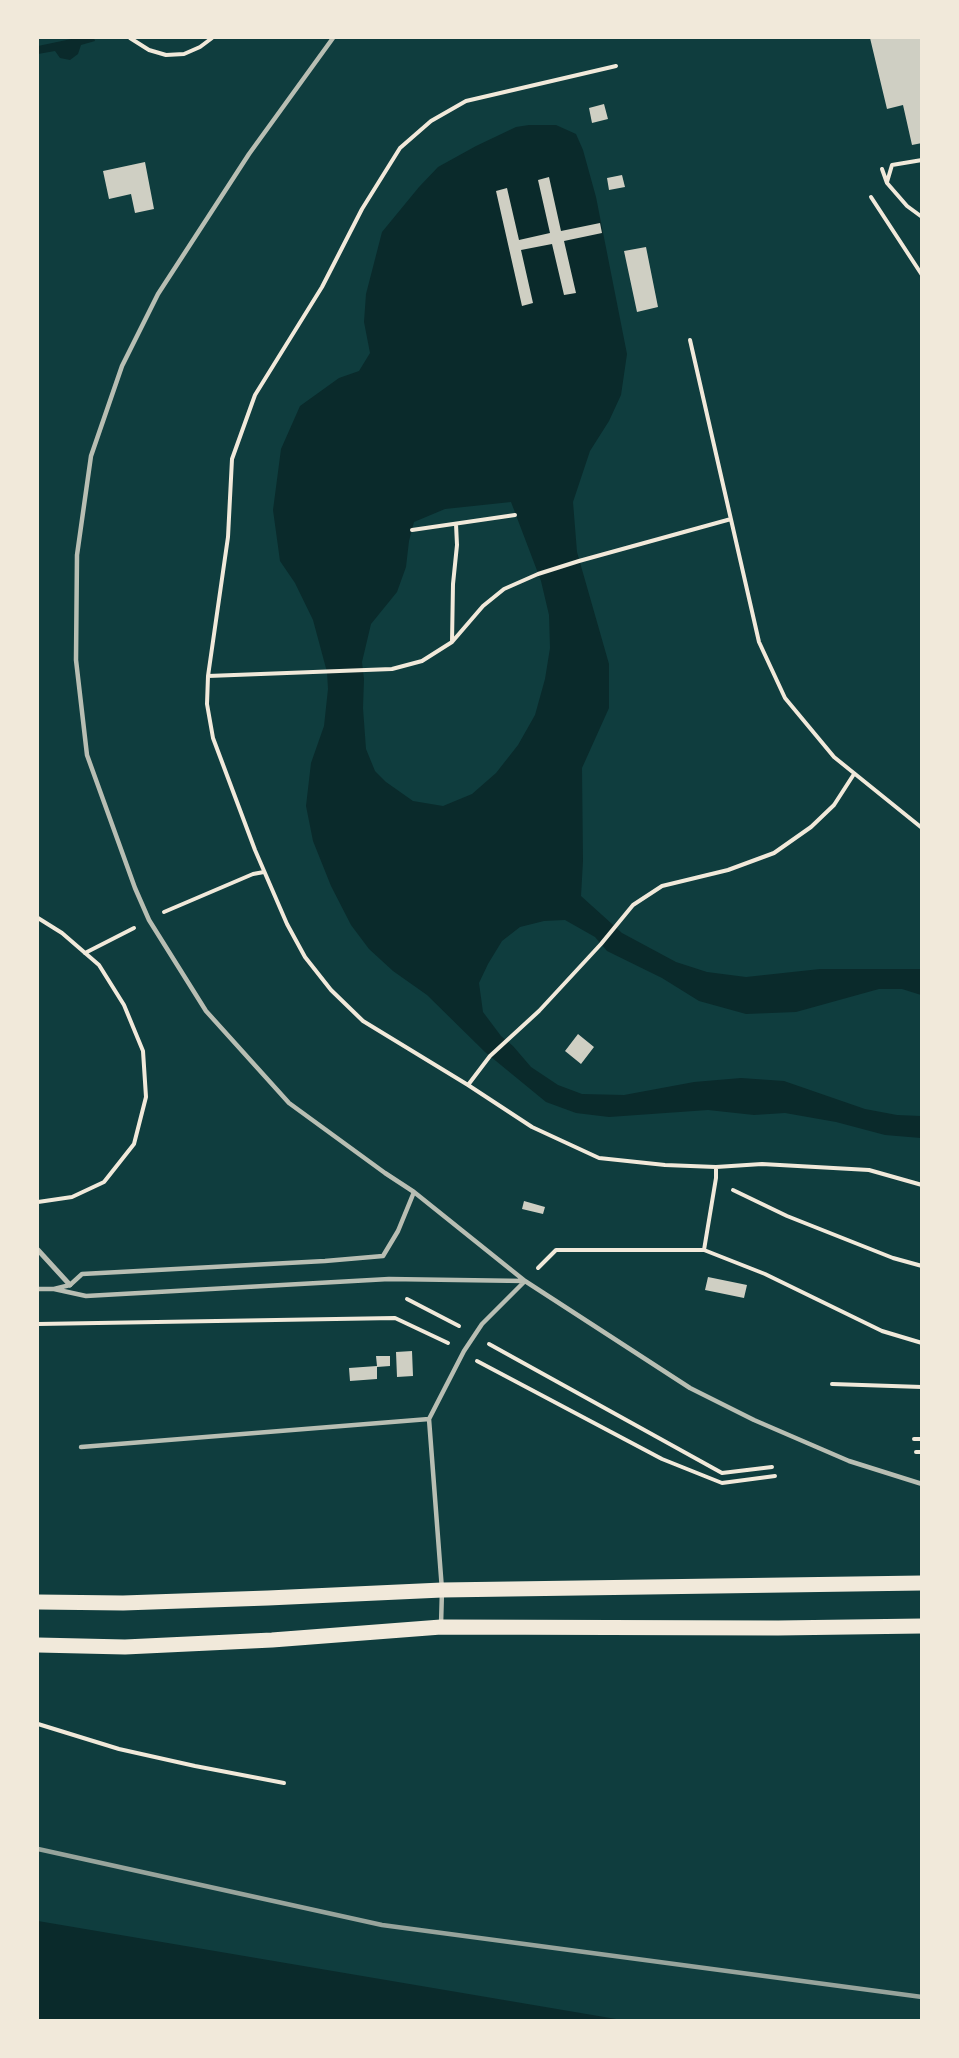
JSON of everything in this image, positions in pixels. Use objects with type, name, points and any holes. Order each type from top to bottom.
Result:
[{"type":"main road","points":[[38,1602],[145,1602],[442,1590],[921,1583]]},
{"type":"main road","points":[[38,1645],[125,1647],[272,1640],[441,1627],[921,1626]]},
{"type":"street","points":[[38,1250],[70,1285]]},
{"type":"lane","points":[[333,38],[249,154],[158,294],[122,366],[91,456],[77,555],[76,660],[91,766],[135,888],[149,920],[206,1011],[289,1104],[414,1192],[525,1281],[690,1388],[754,1420],[849,1461],[921,1484]]},
{"type":"lane","points":[[54,1289],[70,1285],[82,1274],[383,1256],[398,1231],[414,1192]]},
{"type":"lane","points":[[38,1289],[54,1289],[86,1296],[389,1279],[525,1281]]},
{"type":"lane","points":[[441,1627],[442,1590],[429,1419],[464,1351],[482,1324],[525,1281]]},
{"type":"lane","points":[[81,1447],[429,1419]]},
{"type":"path","points":[[130,38],[149,51],[166,55],[184,54],[200,47],[212,38]]},
{"type":"path","points":[[615,66],[466,102],[431,121],[400,148],[362,209],[322,287],[255,394],[232,459],[228,537],[208,676],[207,704],[213,738],[264,872],[287,924],[305,957],[331,990],[363,1021],[532,1127],[599,1158],[665,1165],[716,1167],[762,1164],[869,1170],[921,1185]]},
{"type":"path","points":[[887,183],[892,165],[921,160]]},
{"type":"path","points":[[882,169],[887,183],[907,206],[921,217]]},
{"type":"path","points":[[871,197],[921,275]]},
{"type":"path","points":[[690,340],[759,642],[784,698],[834,757],[921,828]]},
{"type":"path","points":[[412,530],[515,515]]},
{"type":"path","points":[[208,676],[392,669],[422,661],[452,642],[490,600],[504,589],[538,574],[579,561],[731,519]]},
{"type":"path","points":[[452,642],[456,524]]},
{"type":"path","points":[[468,1085],[490,1056],[538,1011],[601,944],[633,905],[662,886],[728,870],[774,853],[819,820],[834,805],[854,774]]},
{"type":"path","points":[[85,953],[176,906],[253,874],[264,872]]},
{"type":"path","points":[[38,918],[62,933],[99,965],[124,1005],[142,1051],[146,1097],[134,1144],[104,1182],[72,1197],[38,1202]]},
{"type":"path","points":[[704,1250],[716,1167]]},
{"type":"path","points":[[733,1190],[819,1229],[893,1258],[921,1266]]},
{"type":"path","points":[[525,1281],[556,1250],[704,1250],[765,1274],[882,1331],[921,1343]]},
{"type":"path","points":[[396,1299],[408,1299],[476,1335],[722,1473],[772,1467]]},
{"type":"path","points":[[38,1324],[395,1318],[464,1351],[484,1366],[662,1459],[722,1484],[775,1476]]},
{"type":"path","points":[[832,1384],[921,1387]]},
{"type":"path","points":[[914,1439],[921,1438]]},
{"type":"path","points":[[38,1724],[119,1749],[284,1783]]},
{"type":"water","points":[[76,38],[94,38],[95,41],[81,45],[78,54],[70,60],[60,58],[55,51],[38,54],[38,46]]},
{"type":"water","points":[[556,125],[576,134],[583,150],[596,197],[627,354],[621,395],[609,421],[590,451],[573,502],[577,552],[609,664],[609,708],[582,768],[581,896],[622,933],[676,962],[707,972],[746,977],[820,969],[921,969],[921,995],[902,989],[879,989],[796,1012],[746,1014],[699,1001],[662,978],[607,951],[595,937],[565,920],[544,921],[520,927],[502,941],[479,983],[483,1012],[501,1036],[531,1067],[558,1085],[582,1094],[624,1095],[694,1082],[741,1078],[784,1081],[865,1109],[897,1115],[921,1116],[921,1138],[885,1135],[836,1122],[785,1113],[754,1115],[708,1110],[609,1117],[576,1113],[546,1102],[485,1052],[427,995],[393,971],[369,949],[351,925],[331,886],[313,841],[306,806],[311,763],[324,726],[328,689],[327,672],[313,620],[295,583],[280,561],[273,510],[281,449],[300,406],[339,378],[359,371],[370,353],[364,322],[366,294],[382,232],[438,167],[516,127]],"holes":[[[511,502],[541,581],[549,615],[550,648],[545,679],[535,715],[518,745],[496,773],[472,794],[443,806],[413,801],[386,782],[375,771],[366,749],[362,662],[371,624],[397,592],[406,567],[414,522],[445,509]]]},
{"type":"water","points":[[38,1921],[622,2020],[38,2020]]},
{"type":"building","points":[[870,38],[922,38],[922,143],[912,145],[903,105],[887,109]]},
{"type":"building","points":[[604,104],[608,119],[592,123],[589,108]]},
{"type":"building","points":[[145,162],[154,209],[135,213],[131,194],[109,199],[103,171]]},
{"type":"building","points":[[622,175],[625,187],[609,190],[607,178]]},
{"type":"building","points":[[549,177],[561,231],[600,223],[602,233],[564,241],[576,293],[564,295],[552,244],[521,250],[533,303],[522,306],[496,191],[507,188],[519,240],[550,233],[538,180]]},
{"type":"building","points":[[646,247],[658,307],[637,312],[624,251]]},
{"type":"building","points":[[578,1034],[594,1047],[581,1064],[565,1051]]},
{"type":"building","points":[[524,1201],[545,1207],[543,1214],[522,1209]]},
{"type":"building","points":[[708,1277],[747,1285],[744,1298],[705,1290]]},
{"type":"building","points":[[412,1351],[413,1376],[397,1377],[396,1352]]},
{"type":"building","points":[[376,1356],[390,1356],[390,1366],[377,1367],[377,1379],[350,1381],[349,1368],[377,1366]]},
{"type":"railway","points":[[38,1849],[382,1925],[922,1997]]}]
